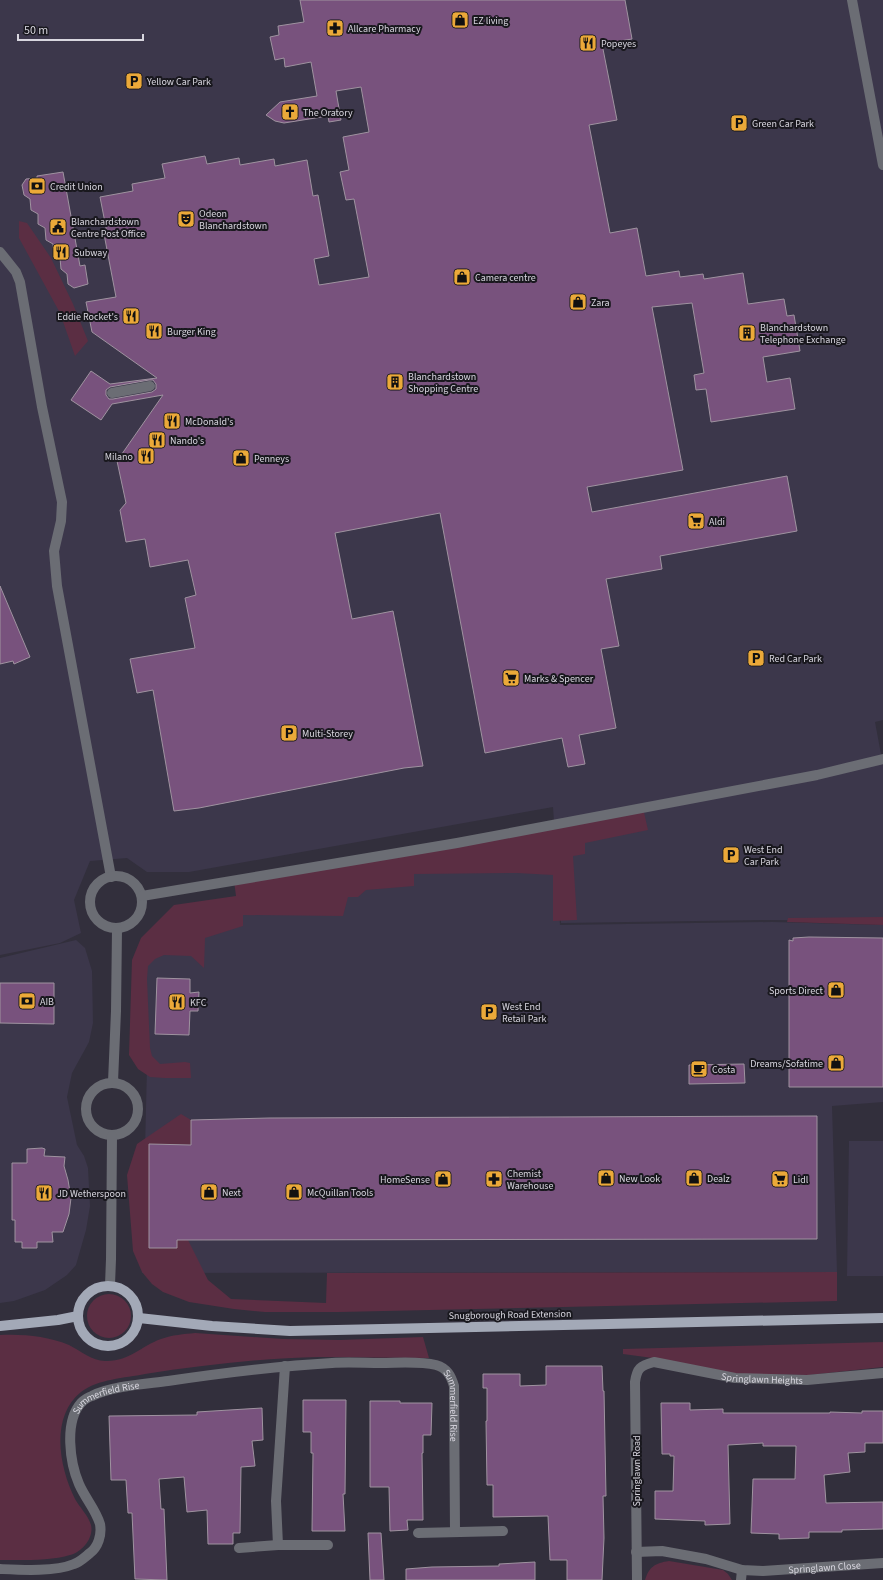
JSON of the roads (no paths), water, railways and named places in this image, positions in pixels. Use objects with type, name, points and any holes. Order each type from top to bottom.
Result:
[{"type":"main road","points":[[110,1285],[119,1287],[131,1296],[138,1308],[139,1318],[131,1337],[122,1343],[112,1346],[102,1346],[92,1342],[84,1335],[79,1326],[78,1316],[79,1306],[87,1294],[100,1286],[110,1285]]},
{"type":"main road","points":[[0,1326],[58,1320],[78,1316]]},
{"type":"main road","name":"Snugborough Road Extension","points":[[139,1318],[212,1326],[290,1331],[883,1318]]},
{"type":"street","points":[[852,0],[883,165]]},
{"type":"street","points":[[0,252],[16,272],[20,282],[42,407],[62,502],[61,521],[54,551],[57,586],[111,877]]},
{"type":"street","points":[[112,392],[150,386]]},
{"type":"street","points":[[142,896],[457,843],[802,778],[883,759]]},
{"type":"street","points":[[119,876],[130,880],[139,889],[142,896],[141,912],[137,918],[125,927],[117,929],[109,928],[101,924],[95,918],[91,910],[90,902],[91,893],[96,885],[102,880],[111,877],[119,876]]},
{"type":"street","points":[[113,1082],[116,1015],[117,929]]},
{"type":"street","points":[[113,1082],[124,1085],[130,1090],[137,1099],[139,1106],[135,1124],[122,1134],[112,1136],[94,1129],[88,1121],[86,1106],[87,1100],[94,1090],[100,1085],[113,1082]]},
{"type":"street","points":[[110,1285],[112,1136]]},
{"type":"street","name":"Springlawn Heights","points":[[643,1365],[654,1362],[735,1378],[807,1380],[883,1373]]},
{"type":"street","name":"Summerfield Rise","points":[[0,1569],[24,1575],[72,1565],[95,1550],[98,1544],[100,1526],[96,1514],[79,1485],[71,1461],[70,1431],[74,1415],[81,1404],[92,1396],[115,1389],[285,1366],[333,1363],[424,1364],[436,1365],[447,1372],[451,1376],[454,1386],[455,1531]]},
{"type":"street","name":"Springlawn Road","points":[[637,1580],[635,1387],[637,1372],[643,1365]]},
{"type":"street","points":[[278,1545],[277,1496],[285,1366]]},
{"type":"street","points":[[418,1533],[503,1531]]},
{"type":"street","points":[[240,1548],[278,1545],[328,1545]]},
{"type":"street","name":"Springlawn Close","points":[[636,1552],[662,1552],[706,1559],[742,1575],[763,1571],[883,1563]]},
{"type":"place","name":"EZ living","points":[[460,20]]},
{"type":"place","name":"Allcare Pharmacy","points":[[335,28]]},
{"type":"place","name":"Popeyes","points":[[588,43]]},
{"type":"place","name":"Yellow Car Park","points":[[134,81]]},
{"type":"place","name":"The Oratory","points":[[290,112]]},
{"type":"place","name":"Green Car Park","points":[[739,123]]},
{"type":"place","name":"Credit Union","points":[[37,186]]},
{"type":"place","name":"Odeon Blanchardstown","points":[[186,219]]},
{"type":"place","name":"Blanchardstown Centre Post Office","points":[[58,227]]},
{"type":"place","name":"Subway","points":[[61,252]]},
{"type":"place","name":"Camera centre","points":[[462,277]]},
{"type":"place","name":"Zara","points":[[578,302]]},
{"type":"place","name":"Eddie Rocket's","points":[[131,316]]},
{"type":"place","name":"Burger King","points":[[154,331]]},
{"type":"place","name":"Blanchardstown Telephone Exchange","points":[[747,333]]},
{"type":"place","name":"Blanchardstown Shopping Centre","points":[[395,382]]},
{"type":"place","name":"McDonald's","points":[[172,421]]},
{"type":"place","name":"Nando's","points":[[157,440]]},
{"type":"place","name":"Milano","points":[[146,456]]},
{"type":"place","name":"Penneys","points":[[241,458]]},
{"type":"place","name":"Aldi","points":[[696,521]]},
{"type":"place","name":"Red Car Park","points":[[756,658]]},
{"type":"place","name":"Marks & Spencer","points":[[511,678]]},
{"type":"place","name":"Multi-Storey","points":[[289,733]]},
{"type":"place","name":"West End Car Park","points":[[731,855]]},
{"type":"place","name":"Sports Direct","points":[[836,990]]},
{"type":"place","name":"AIB","points":[[27,1001]]},
{"type":"place","name":"KFC","points":[[177,1002]]},
{"type":"place","name":"West End Retail Park","points":[[489,1012]]},
{"type":"place","name":"Dreams/Sofatime","points":[[836,1063]]},
{"type":"place","name":"Costa","points":[[699,1069]]},
{"type":"place","name":"New Look","points":[[606,1178]]},
{"type":"place","name":"Dealz","points":[[694,1178]]},
{"type":"place","name":"HomeSense","points":[[443,1179]]},
{"type":"place","name":"Chemist Warehouse","points":[[494,1179]]},
{"type":"place","name":"Lidl","points":[[780,1179]]},
{"type":"place","name":"Next","points":[[209,1192]]},
{"type":"place","name":"McQuillan Tools","points":[[294,1192]]},
{"type":"place","name":"JD Wetherspoon","points":[[44,1193]]}]
